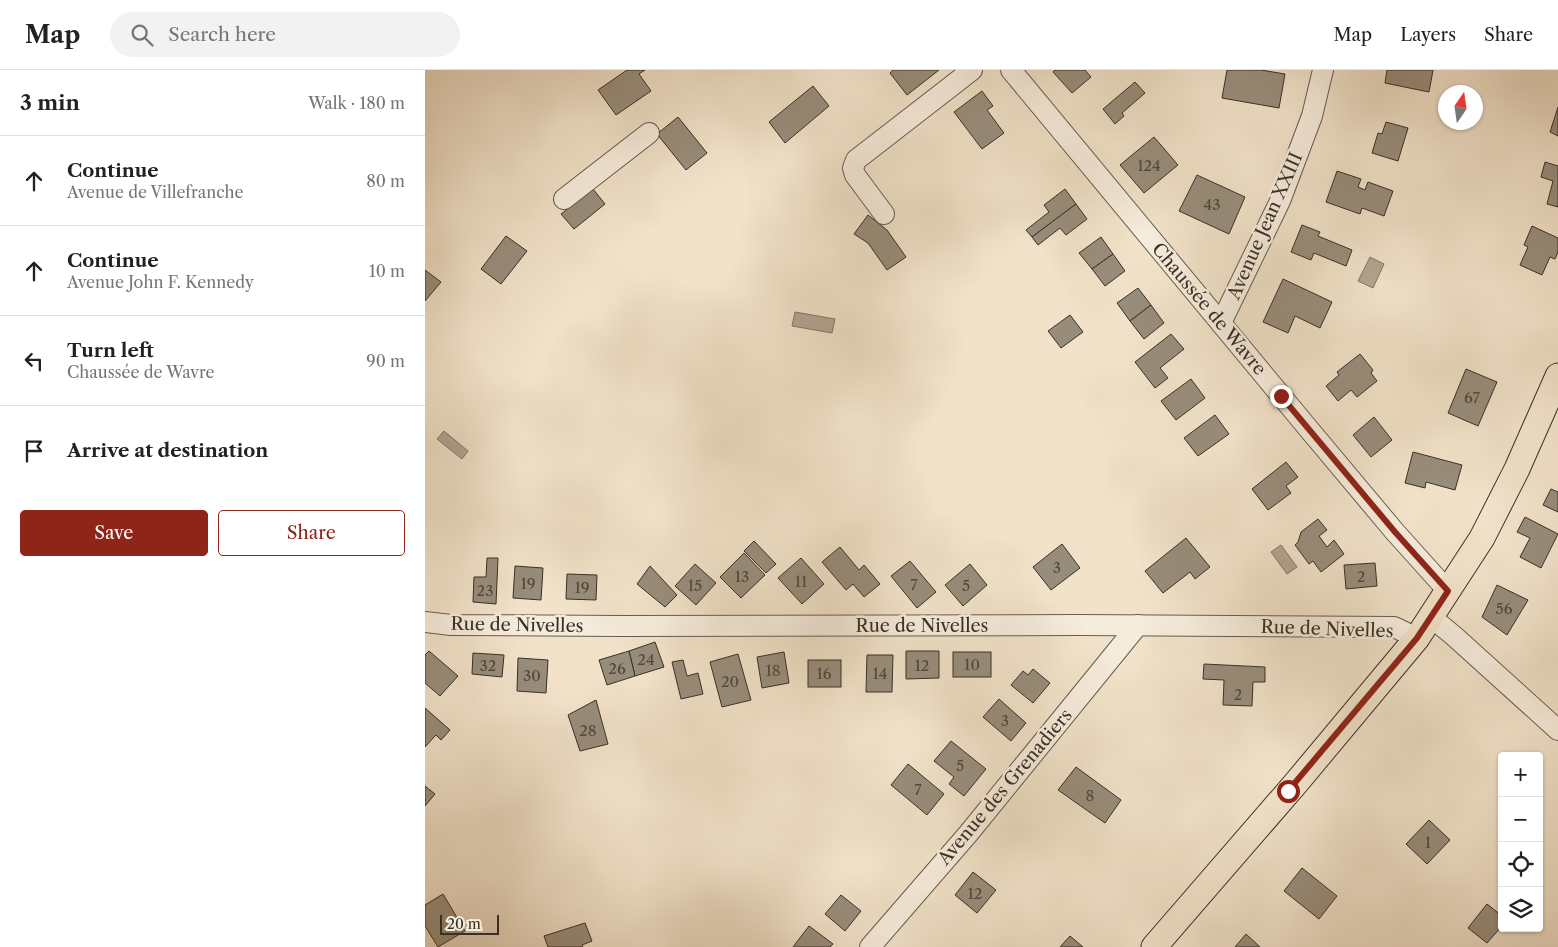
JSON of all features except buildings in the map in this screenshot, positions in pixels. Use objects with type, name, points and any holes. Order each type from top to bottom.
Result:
[{"type":"main road","points":[[1154,947],[1296,783],[1417,638],[1482,538],[1517,469],[1558,376]]},
{"type":"street","points":[[884,214],[855,175],[853,168],[856,160],[972,70]]},
{"type":"street","name":"Chaussée de Wavre","points":[[1011,70],[1395,532],[1448,591]]},
{"type":"street","name":"Avenue Jean XXIII","points":[[1221,323],[1281,201],[1311,116],[1323,70]]},
{"type":"street","points":[[564,199],[649,133]]},
{"type":"street","points":[[1431,617],[1558,730]]},
{"type":"street","name":"Rue de Nivelles","points":[[425,622],[451,625],[620,626],[1393,626],[1417,638]]},
{"type":"street","name":"Avenue des Grenadiers","points":[[871,947],[967,834],[1138,625]]},
{"type":"shaded area","points":[[1370,257],[1384,264],[1373,288],[1358,281]]},
{"type":"shaded area","points":[[795,312],[835,319],[832,333],[792,326]]},
{"type":"shaded area","points":[[444,431],[468,451],[462,459],[437,439]]},
{"type":"shaded area","points":[[1281,545],[1297,567],[1287,574],[1271,552]]},
{"type":"route","points":[[1281,396],[1395,532],[1448,591],[1417,638],[1288,791]]}]
